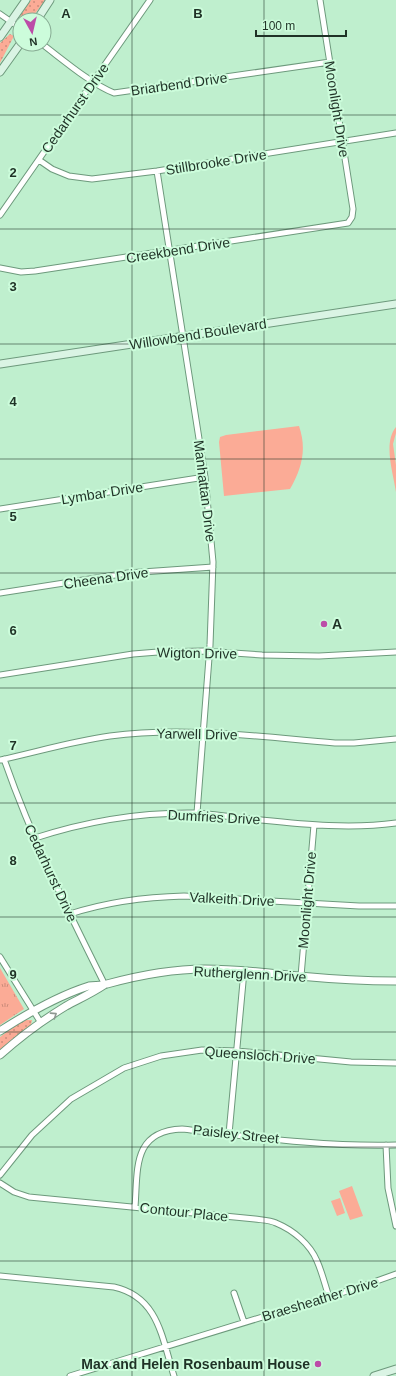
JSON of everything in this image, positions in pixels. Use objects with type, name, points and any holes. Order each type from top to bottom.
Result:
[{"type":"main road","points":[[0,37],[26,0]]},
{"type":"main road","points":[[42,12],[50,0]]},
{"type":"main road","points":[[0,72],[14,52]]},
{"type":"main road","name":"Willowbend Boulevard","points":[[0,364],[396,304]]},
{"type":"main road","points":[[374,1376],[396,1369]]},
{"type":"street","name":"Cedarhurst Drive","points":[[0,215],[150,0]]},
{"type":"street","name":"Moonlight Drive","points":[[320,0],[353,208],[352,217]]},
{"type":"street","points":[[0,14],[11,22]]},
{"type":"street","name":"Briarbend Drive","points":[[52,51],[93,81],[114,93],[330,62]]},
{"type":"street","name":"Stillbrooke Drive","points":[[39,160],[69,176],[82,179],[92,179],[157,171],[396,133]]},
{"type":"street","name":"Manhattan Drive","points":[[157,171],[205,477],[213,567],[209,651],[197,813]]},
{"type":"street","name":"Creekbend Drive","points":[[0,268],[21,272],[35,271],[169,252],[344,224],[348,223],[352,217]]},
{"type":"street","name":"Lymbar Drive","points":[[0,509],[205,477]]},
{"type":"street","name":"Cheena Drive","points":[[0,593],[128,573],[213,567]]},
{"type":"street","name":"Wigton Drive","points":[[0,675],[133,654],[177,651],[209,651],[262,656],[319,656],[396,652]]},
{"type":"street","name":"Yarwell Drive","points":[[2,760],[71,743],[110,736],[171,732],[203,732],[335,743],[354,743],[396,739]]},
{"type":"street","name":"Cedarhurst Drive","points":[[2,760],[35,838],[104,985]]},
{"type":"street","name":"Dumfries Drive","points":[[35,838],[60,830],[106,820],[142,815],[197,813],[314,825],[365,826],[396,823]]},
{"type":"street","name":"Moonlight Drive","points":[[301,976],[314,825]]},
{"type":"street","name":"Valkeith Drive","points":[[70,914],[111,902],[155,897],[184,896],[359,906],[396,906]]},
{"type":"street","points":[[0,957],[41,1023]]},
{"type":"street","name":"Rutherglenn Drive","points":[[0,1031],[47,1003],[68,994],[91,986],[104,985],[124,979],[159,972],[206,969],[346,980],[396,981]]},
{"type":"street","points":[[229,1134],[244,971]]},
{"type":"street","name":"Rutherglenn Drive","points":[[0,1055],[16,1040],[66,1006],[95,992],[104,985]]},
{"type":"street","name":"Queensloch Drive","points":[[0,1175],[32,1135],[71,1099],[124,1068],[161,1056],[202,1050],[237,1051],[351,1062],[396,1063]]},
{"type":"street","name":"Paisley Street","points":[[135,1207],[139,1158],[142,1149],[154,1136],[171,1129],[317,1142],[396,1145]]},
{"type":"street","points":[[386,1145],[388,1188],[396,1226]]},
{"type":"street","name":"Contour Place","points":[[0,1183],[14,1192],[29,1197],[255,1219],[276,1223],[300,1238],[310,1249],[317,1260],[329,1296]]},
{"type":"street","name":"Braesheather Drive","points":[[70,1376],[396,1274]]},
{"type":"street","points":[[0,1276],[114,1287],[137,1296],[154,1315],[174,1376]]},
{"type":"street","name":"Braesheather Drive","points":[[234,1293],[244,1322]]},
{"type":"green space","points":[[31,0],[45,0],[36,12],[23,12]]},
{"type":"green space","points":[[10,34],[12,35],[12,40],[0,63],[0,43]]},
{"type":"green space","points":[[299,426],[303,443],[302,458],[298,474],[290,489],[224,496],[219,442],[220,437]]},
{"type":"green space","points":[[396,427],[393,444],[396,465],[396,492],[389,449],[392,434]]},
{"type":"green space","points":[[0,968],[24,1009],[0,1025]]},
{"type":"green space","points":[[23,1020],[32,1020],[31,1025],[0,1051],[0,1037]]},
{"type":"green space","points":[[352,1186],[363,1216],[350,1220],[339,1191]]},
{"type":"green space","points":[[340,1198],[345,1213],[337,1216],[331,1201]]},
{"type":"place","name":"A","points":[[324,624]]},
{"type":"place","name":"Max and Helen Rosenbaum House","points":[[318,1364]]}]
